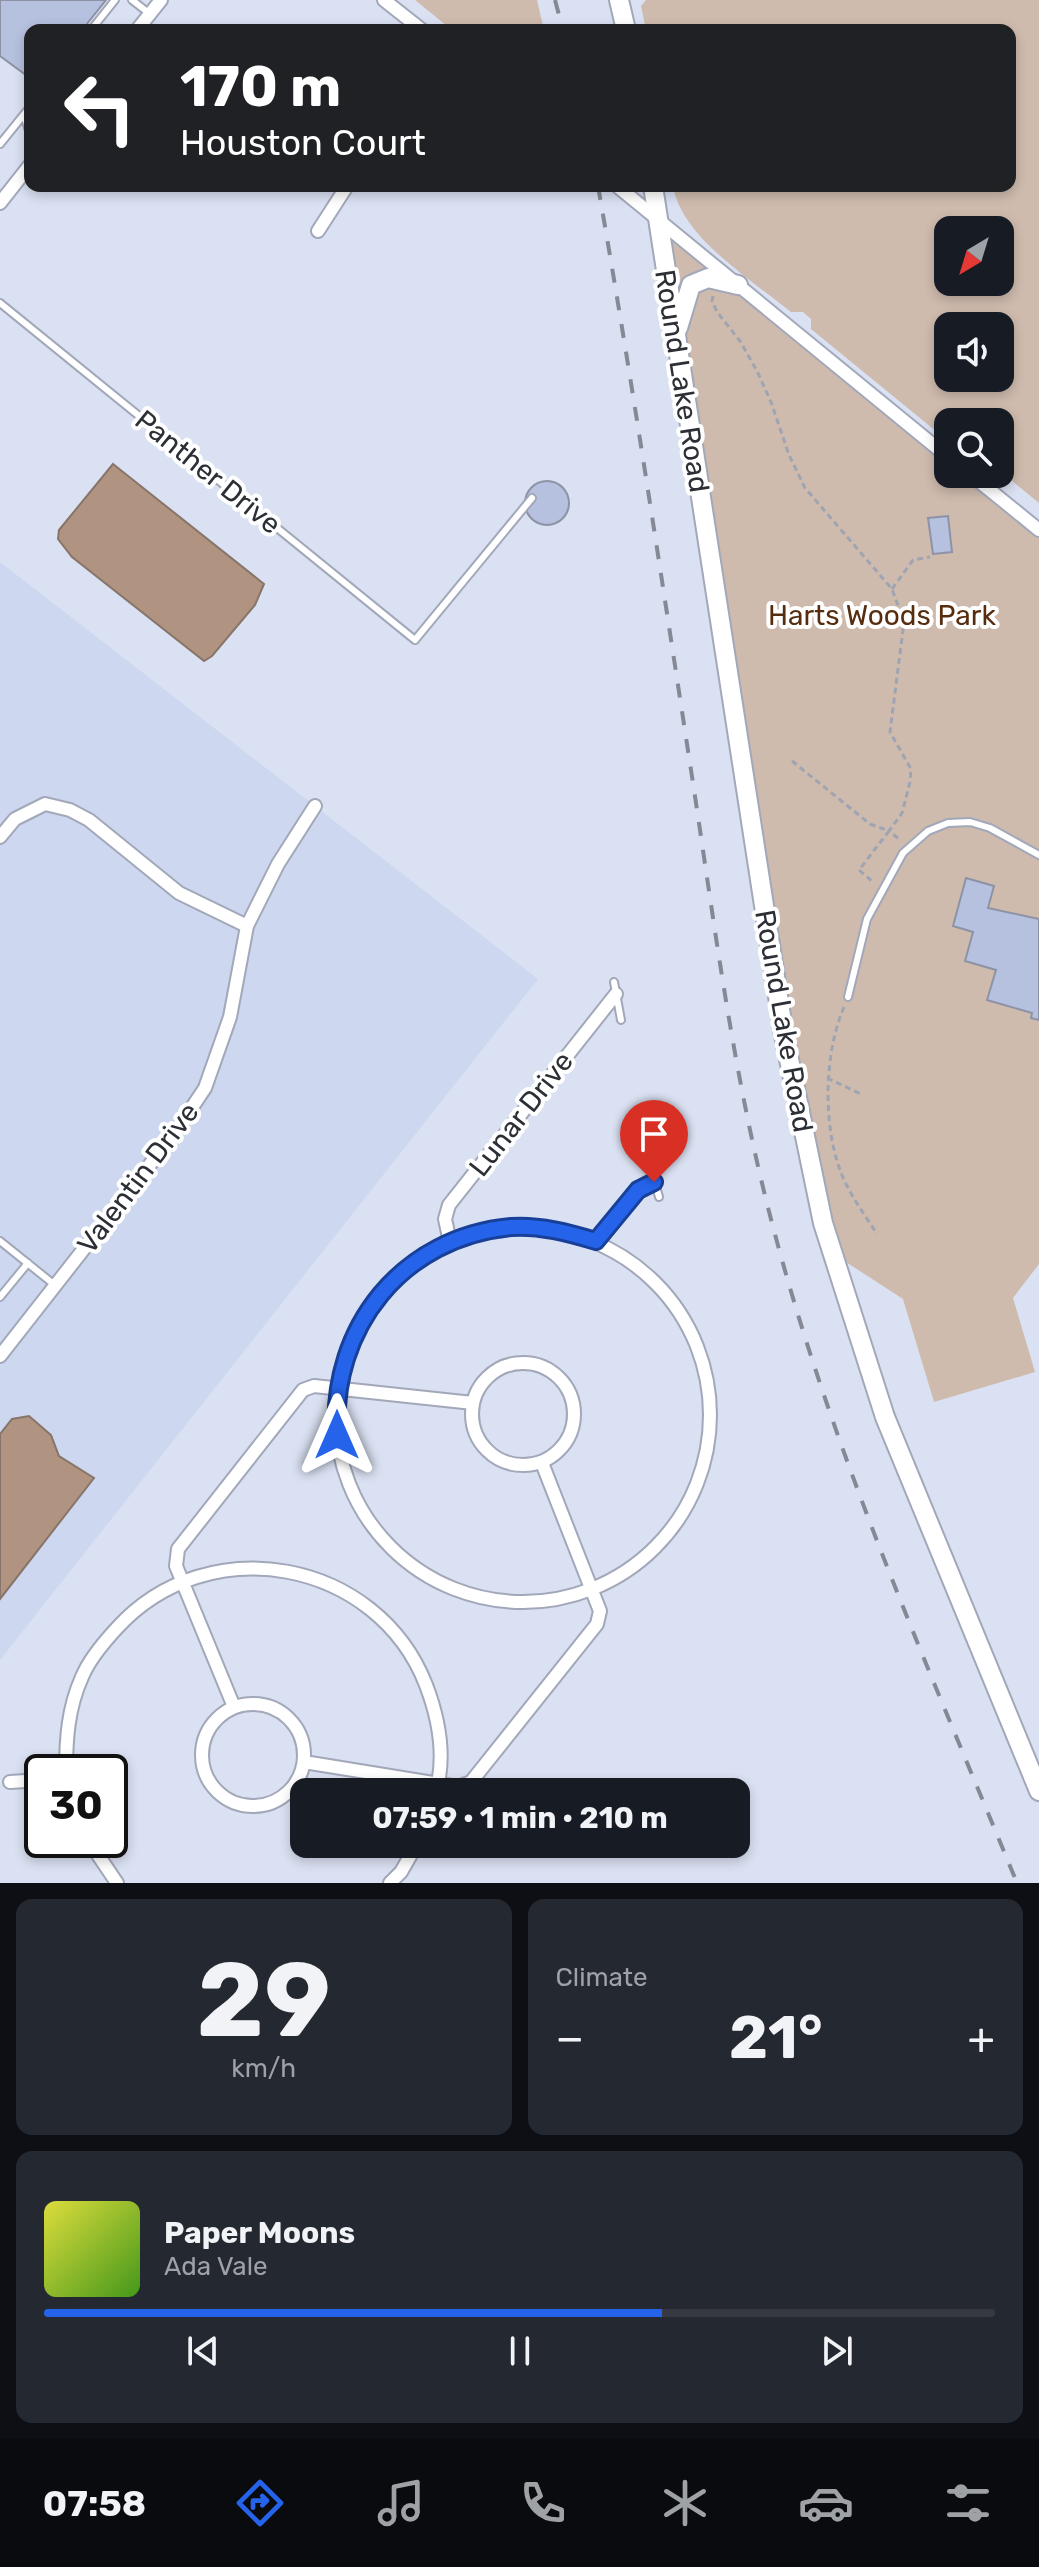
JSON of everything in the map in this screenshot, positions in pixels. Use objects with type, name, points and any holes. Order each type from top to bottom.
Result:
[{"type":"main road","points":[[619,0],[625,24]]},
{"type":"main road","name":"Round Lake Road","points":[[654,192],[784,1035],[823,1223],[885,1417],[1039,1791]]},
{"type":"main road","points":[[675,338],[691,285],[708,278],[738,285]]},
{"type":"street","points":[[142,24],[161,0]]},
{"type":"street","points":[[384,0],[414,24]]},
{"type":"street","points":[[0,203],[24,173]]},
{"type":"street","points":[[318,231],[343,192]]},
{"type":"street","points":[[625,192],[934,446]]},
{"type":"street","points":[[987,488],[1039,530]]},
{"type":"street","points":[[0,837],[15,819],[45,804],[70,810],[99,827],[179,893],[247,926]]},
{"type":"street","name":"Valentin Drive","points":[[0,1356],[177,1130],[205,1088],[230,1017],[247,926],[278,864],[315,806]]},
{"type":"street","name":"Lunar Drive","points":[[450,1242],[445,1219],[449,1205],[615,988]]},
{"type":"street","points":[[596,1241],[638,1190],[654,1182]]},
{"type":"street","points":[[514,1227],[558,1230],[596,1241],[629,1260],[662,1289],[683,1317],[698,1347],[707,1387],[707,1440],[698,1483],[677,1521],[651,1551],[619,1577],[593,1591],[542,1601],[506,1602],[469,1594],[436,1580],[401,1555],[371,1525],[352,1493],[339,1456],[336,1413],[345,1356],[366,1312],[397,1275],[436,1247],[475,1233],[514,1227]]},
{"type":"street","points":[[524,1362],[542,1366],[557,1375],[568,1389],[574,1406],[574,1423],[568,1440],[557,1454],[542,1463],[526,1466],[496,1458],[484,1448],[476,1434],[472,1419],[473,1403],[479,1387],[491,1373],[507,1365],[524,1362]]},
{"type":"street","points":[[234,1707],[176,1566],[178,1549],[303,1390],[314,1386],[473,1403]]},
{"type":"street","points":[[474,1778],[597,1624],[600,1611],[542,1463]]},
{"type":"street","points":[[67,1754],[70,1708],[83,1675],[106,1640],[136,1607],[183,1583],[214,1572],[253,1566],[299,1574],[333,1585],[363,1603],[394,1631],[418,1666],[431,1699],[441,1739],[438,1778]]},
{"type":"street","points":[[251,1704],[269,1706],[285,1714],[297,1728],[304,1744],[304,1762],[300,1778],[290,1792],[277,1801],[261,1806],[244,1806],[216,1790],[206,1776],[202,1752],[209,1729],[220,1716],[234,1707],[251,1704]]},
{"type":"street","points":[[304,1762],[386,1778]]},
{"type":"street","points":[[10,1782],[24,1781]]},
{"type":"street","points":[[100,1858],[117,1883]]},
{"type":"street","points":[[390,1883],[409,1858]]},
{"type":"lane","points":[[96,24],[115,0]]},
{"type":"lane","points":[[132,0],[150,14]]},
{"type":"lane","points":[[0,144],[24,117]]},
{"type":"lane","name":"Panther Drive","points":[[0,303],[415,640],[532,498]]},
{"type":"lane","points":[[848,997],[867,919],[903,853],[928,831],[948,823],[970,822],[990,828],[1039,855]]},
{"type":"lane","points":[[615,988],[621,1020]]},
{"type":"lane","points":[[650,1166],[659,1197]]},
{"type":"lane","points":[[0,1241],[56,1286]]},
{"type":"lane","points":[[0,1297],[28,1263]]},
{"type":"path","points":[[714,289],[712,301],[757,371],[805,488],[892,589],[904,622],[890,732],[911,769],[902,813],[859,870],[873,882]]},
{"type":"path","points":[[892,589],[913,560],[930,557]]},
{"type":"path","points":[[792,761],[870,824],[889,831],[899,839]]},
{"type":"path","points":[[848,997],[838,1020],[827,1078],[838,1164],[854,1198],[877,1234]]},
{"type":"path","points":[[827,1078],[861,1094]]},
{"type":"shaded area","points":[[113,464],[264,584],[255,605],[212,656],[204,661],[72,557],[58,539],[59,530]]},
{"type":"shaded area","points":[[0,562],[538,979],[0,1660]]},
{"type":"shaded area","points":[[29,1416],[51,1435],[59,1456],[94,1478],[0,1599],[0,1434],[12,1419]]},
{"type":"green space","points":[[415,0],[537,0],[543,24],[445,24]]},
{"type":"green space","points":[[646,0],[1039,0],[1039,503],[1014,482],[1014,408],[934,408],[934,430],[811,329],[811,319],[803,312],[791,312],[721,256],[690,223],[675,192],[1016,192],[1016,24],[645,24],[641,6]]},
{"type":"green space","name":"Harts Woods Park","points":[[656,217],[934,442],[934,488],[991,488],[1039,527],[1039,1264],[1013,1298],[1035,1372],[934,1402],[903,1299],[832,1253]]},
{"type":"building","points":[[0,0],[106,0],[87,24],[24,24],[24,74],[0,56]]},
{"type":"building","points":[[547,481],[562,488],[569,503],[562,518],[547,525],[532,518],[525,503],[532,488]]},
{"type":"building","points":[[948,516],[952,552],[933,554],[928,518]]},
{"type":"building","points":[[966,878],[994,886],[988,908],[1039,919],[1039,1020],[1031,1018],[1032,1013],[987,1000],[996,970],[965,961],[973,932],[953,926]]},
{"type":"railway","points":[[555,0],[561,24]]},
{"type":"railway","points":[[599,192],[722,975],[761,1179],[785,1270],[842,1448],[1017,1883]]},
{"type":"route","points":[[337,1435],[338,1389],[345,1356],[366,1312],[397,1275],[436,1247],[475,1233],[514,1227],[558,1230],[596,1241],[638,1190],[654,1182]]}]
